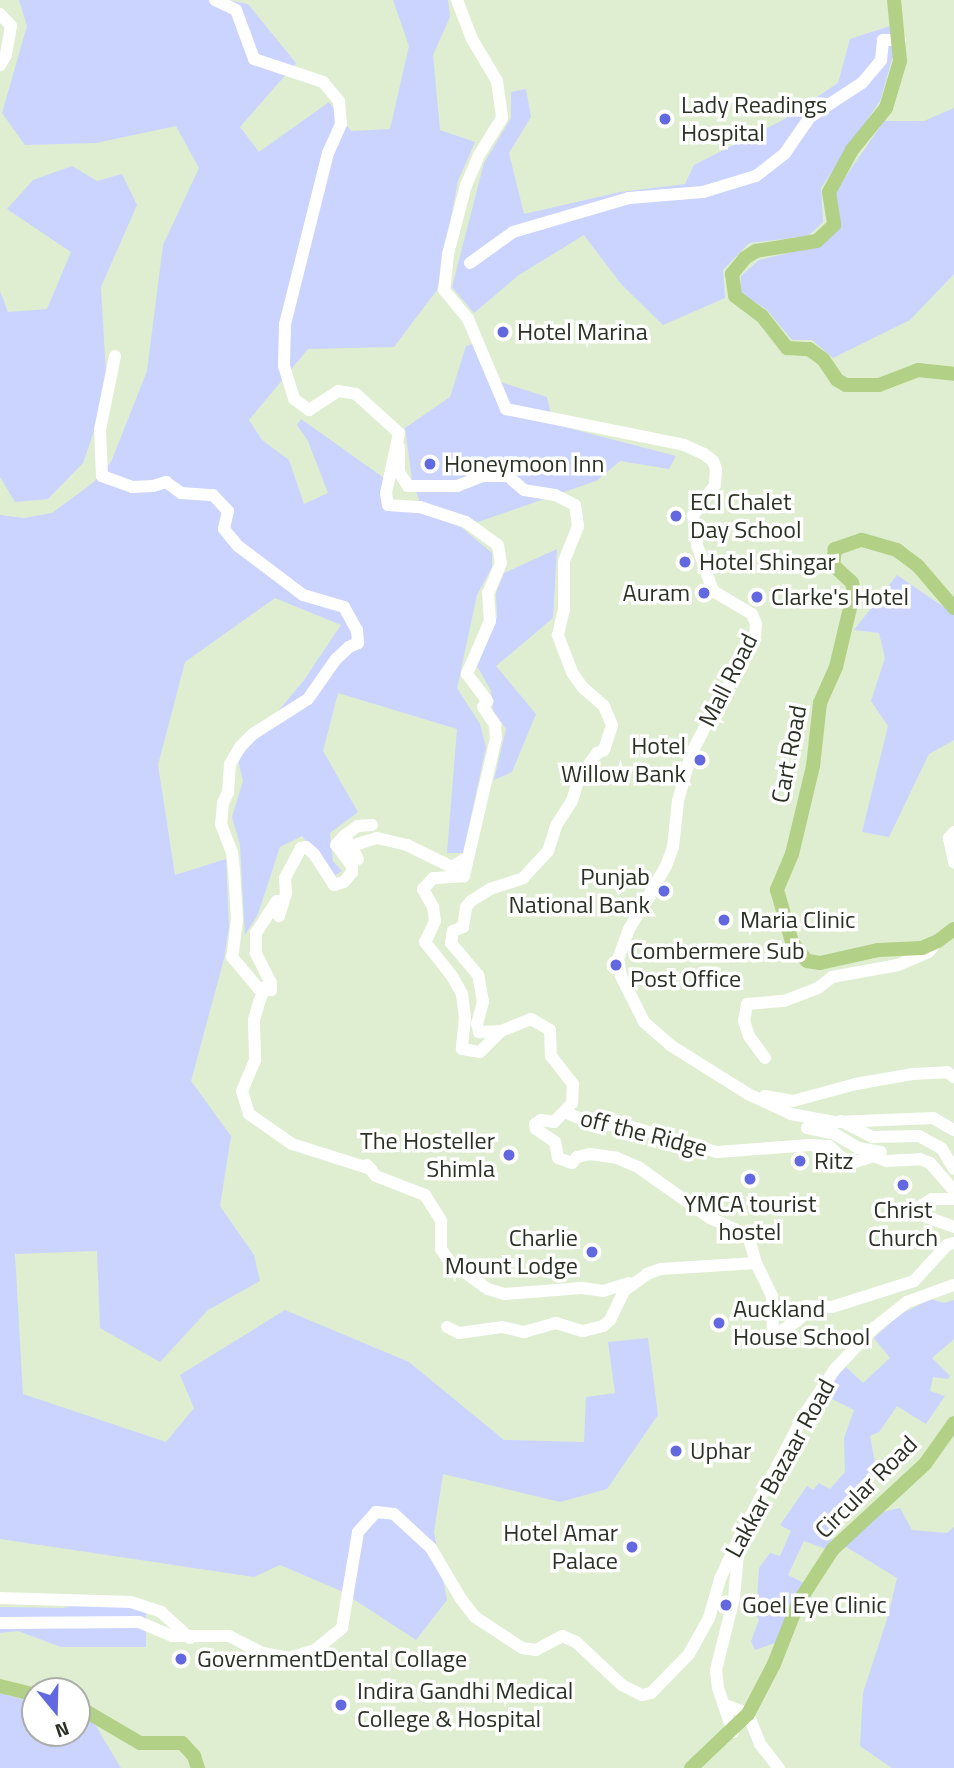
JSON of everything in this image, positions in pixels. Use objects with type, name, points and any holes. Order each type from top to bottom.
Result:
[{"type":"main road","points":[[894,0],[900,61],[886,108],[852,150],[829,192],[834,225],[817,241],[756,251],[745,258],[732,274],[733,285],[735,296],[762,316],[787,348],[809,349],[823,359],[837,380],[846,385],[879,385],[918,370],[954,374]]},
{"type":"main road","name":"Cart Road","points":[[954,608],[918,566],[897,550],[861,540],[835,549],[833,565],[852,583],[853,591],[836,667],[820,703],[813,766],[792,855],[777,890],[792,942],[807,961],[820,963],[878,950],[922,948],[938,941],[954,929]]},
{"type":"main road","name":"Circular Road","points":[[691,1768],[748,1714],[774,1664],[798,1603],[833,1549],[925,1464],[954,1423]]},
{"type":"main road","points":[[0,1686],[21,1691]]},
{"type":"main road","points":[[91,1714],[140,1743],[182,1743],[194,1756],[198,1768]]},
{"type":"street","points":[[215,0],[236,10],[254,59],[323,82],[339,101],[341,124],[328,153],[285,324],[284,366],[294,399],[309,410],[338,391],[356,394],[399,433],[399,472],[408,486],[457,486],[483,476],[509,476],[524,490],[566,500],[575,505],[576,535],[564,561],[564,610],[558,635],[572,672],[583,688],[604,706],[612,724],[604,750],[597,753],[579,778],[572,802],[557,824],[548,851],[523,878],[490,889],[471,901],[466,907],[463,927],[453,931],[451,943],[478,975],[483,1002],[477,1024],[479,1032],[501,1031],[531,1020],[550,1031],[551,1056],[573,1084],[572,1103],[554,1122],[541,1120],[535,1124],[536,1129],[555,1142],[558,1158],[572,1163],[577,1157],[590,1154],[617,1158],[638,1167],[710,1218],[748,1236],[756,1263],[772,1296],[772,1336],[797,1321],[805,1313],[806,1306],[832,1307],[886,1292],[922,1276]]},
{"type":"street","name":"Mall Road","points":[[457,0],[472,39],[497,80],[502,118],[479,155],[466,185],[448,254],[444,290],[468,319],[506,410],[684,445],[704,454],[716,469],[715,485],[693,515],[697,545],[712,591],[752,614],[756,624],[755,636],[691,754],[678,801],[673,847],[666,866],[629,929],[618,960],[621,976],[644,1022],[670,1045],[748,1094],[791,1114],[842,1122],[933,1118],[954,1129]]},
{"type":"street","points":[[0,14],[11,26],[6,55],[0,65]]},
{"type":"street","points":[[470,264],[513,232],[629,198],[703,192],[757,176],[785,153],[810,117],[862,83],[881,60],[883,40],[900,40]]},
{"type":"street","points":[[115,356],[100,430],[102,476],[132,487],[166,482],[181,493],[213,495],[228,511],[223,529],[238,546],[303,595],[344,607],[357,630],[358,643],[349,646],[336,659],[308,699],[253,734],[240,747],[230,764],[228,792],[223,803],[221,824],[233,861],[237,919],[232,957],[260,989],[265,987],[271,990],[271,983],[260,964],[254,942],[260,925],[277,901],[279,916],[286,893],[285,878],[301,848],[310,850],[334,885],[344,883],[352,872],[352,866],[336,845],[347,841],[377,838],[389,840],[429,853],[442,864],[452,867],[468,858]]},
{"type":"street","points":[[398,447],[386,493],[387,505],[420,507],[466,522],[498,545],[501,563],[488,593],[490,621],[467,674],[487,701],[483,707],[495,725],[496,738],[464,876],[433,878],[423,889],[433,907],[435,921],[425,942],[452,976],[462,994],[465,1018],[462,1049],[480,1052],[501,1031]]},
{"type":"street","points":[[347,841],[358,827],[372,825]]},
{"type":"street","points":[[954,832],[949,838],[954,862]]},
{"type":"street","points":[[347,841],[358,859]]},
{"type":"street","points":[[765,1058],[749,1036],[744,1021],[747,1004],[784,1000],[818,988],[832,977],[898,965],[928,952],[938,941]]},
{"type":"street","points":[[265,987],[254,1020],[255,1060],[242,1091],[249,1114],[292,1144],[367,1165],[385,1181],[425,1195],[441,1221],[441,1249],[449,1261],[488,1289],[504,1294],[582,1288],[603,1290],[661,1269],[756,1263]]},
{"type":"street","points":[[748,1094],[793,1101],[856,1084],[913,1074],[947,1072],[954,1077]]},
{"type":"street","name":"off the Ridge","points":[[564,1112],[589,1122],[622,1124],[717,1152],[810,1145],[829,1146],[846,1162],[852,1163],[873,1156],[887,1161],[920,1159]]},
{"type":"street","points":[[954,1169],[942,1149],[919,1136],[873,1137],[842,1122],[841,1126],[807,1128],[835,1134],[858,1148],[930,1163],[954,1191]]},
{"type":"street","points":[[954,1199],[932,1199],[919,1204],[917,1208],[923,1216],[954,1227]]},
{"type":"street","points":[[907,1302],[922,1276],[947,1245],[954,1243]]},
{"type":"street","points":[[447,1327],[459,1333],[502,1328],[524,1332],[555,1322],[583,1331],[603,1326],[610,1320],[624,1291],[635,1279]]},
{"type":"street","name":"Lakkar Bazaar Road","points":[[190,1637],[229,1636],[263,1653],[289,1658],[315,1650],[342,1628],[358,1532],[376,1512],[394,1514],[431,1548],[461,1600],[475,1617],[522,1648],[536,1650],[562,1636],[576,1642],[622,1685],[642,1695],[651,1693],[689,1654],[709,1618],[720,1578],[739,1538],[804,1415],[835,1369],[874,1328],[907,1302],[954,1285]]},
{"type":"street","points":[[733,1732],[724,1708],[716,1670],[734,1598],[739,1538]]},
{"type":"street","points":[[0,1598],[131,1602],[161,1612],[190,1637]]},
{"type":"street","points":[[0,1623],[131,1621],[172,1636],[190,1637]]},
{"type":"street","points":[[724,1708],[748,1714],[760,1744],[779,1768]]},
{"type":"shaded area","points":[[19,0],[228,0],[248,4],[296,63],[240,127],[259,152],[329,102],[351,131],[390,129],[409,46],[393,0],[448,0],[450,17],[433,55],[440,130],[475,142],[458,181],[437,290],[394,347],[308,349],[249,420],[262,440],[289,460],[304,504],[328,493],[308,441],[297,425],[301,419],[384,478],[383,509],[421,513],[461,527],[492,553],[492,567],[477,595],[457,688],[480,724],[486,747],[463,853],[447,853],[457,729],[338,693],[323,751],[358,812],[330,833],[333,861],[342,871],[334,876],[302,836],[280,847],[258,914],[245,935],[240,845],[232,817],[243,781],[238,760],[304,680],[341,625],[275,598],[185,662],[158,765],[175,875],[226,859],[229,926],[224,959],[191,1081],[231,1136],[220,1206],[254,1255],[260,1281],[208,1310],[160,1362],[100,1328],[97,1251],[15,1254],[23,1394],[166,1442],[194,1408],[180,1375],[285,1310],[409,1362],[504,1440],[584,1442],[586,1397],[615,1393],[608,1342],[648,1338],[658,1415],[607,1489],[560,1502],[443,1474],[434,1532],[447,1600],[416,1640],[341,1591],[280,1565],[254,1577],[0,1539],[0,515],[24,518],[52,513],[94,482],[111,462],[147,371],[163,245],[199,168],[176,126],[96,143],[25,145],[2,113],[27,26]]},
{"type":"shaded area","points":[[890,26],[893,56],[880,101],[821,188],[823,222],[808,236],[749,243],[723,270],[725,298],[663,325],[621,284],[584,235],[519,275],[474,313],[452,287],[484,163],[511,118],[511,92],[526,89],[531,117],[509,153],[524,214],[620,192],[685,184],[694,165],[781,121],[838,83],[850,39]]},
{"type":"shaded area","points":[[954,108],[954,274],[910,320],[833,358],[812,340],[792,340],[767,310],[740,292],[741,276],[759,260],[818,246],[839,227],[835,192],[884,121],[924,121]]},
{"type":"shaded area","points":[[72,166],[97,181],[122,174],[137,205],[101,287],[107,393],[83,463],[48,499],[15,502],[0,477],[0,291],[8,312],[47,309],[71,252],[7,209],[33,180]]},
{"type":"shaded area","points":[[473,344],[488,378],[547,397],[553,424],[676,456],[669,469],[620,461],[596,481],[478,522],[420,503],[412,480],[405,428],[450,397],[466,346]]},
{"type":"shaded area","points":[[557,549],[553,618],[496,666],[536,714],[512,772],[494,780],[506,729],[493,710],[491,691],[477,666],[497,617],[496,593],[504,573]]},
{"type":"shaded area","points":[[897,575],[954,614],[954,740],[929,754],[889,837],[862,832],[888,726],[871,701],[885,658],[879,633],[854,630]]},
{"type":"shaded area","points":[[931,1299],[944,1303],[954,1300],[954,1339],[932,1358],[950,1376],[948,1379],[933,1377],[930,1391],[945,1396],[926,1424],[897,1406],[879,1432],[870,1436],[875,1463],[868,1488],[841,1513],[838,1528],[826,1549],[804,1541],[788,1575],[806,1584],[778,1642],[755,1650],[751,1641],[759,1620],[756,1615],[759,1568],[770,1553],[780,1556],[791,1531],[780,1525],[807,1486],[813,1490],[819,1483],[830,1489],[845,1472],[844,1438],[854,1410],[826,1396],[828,1385],[846,1367],[863,1383],[890,1358],[874,1338],[899,1315]]},
{"type":"shaded area","points":[[900,1508],[912,1530],[947,1533],[954,1527],[954,1768],[892,1768],[860,1746],[863,1693],[888,1616],[897,1578],[843,1545],[873,1514]]},
{"type":"shaded area","points":[[108,1599],[146,1607],[146,1647],[61,1647],[18,1631],[0,1633],[0,1607],[63,1608]]},
{"type":"shaded area","points":[[0,1693],[21,1699],[21,1747],[91,1747],[91,1718],[121,1768],[0,1768]]},
{"type":"place","name":"Lady Readings Hospital","points":[[665,119]]},
{"type":"place","name":"Hotel Marina","points":[[503,332]]},
{"type":"place","name":"Honeymoon Inn","points":[[430,464]]},
{"type":"place","name":"ECI Chalet Day School","points":[[676,516]]},
{"type":"place","name":"Hotel Shingar","points":[[685,562]]},
{"type":"place","name":"Auram","points":[[704,593]]},
{"type":"place","name":"Clarke's Hotel","points":[[757,597]]},
{"type":"place","name":"Hotel Willow Bank","points":[[700,760]]},
{"type":"place","name":"Punjab National Bank","points":[[664,891]]},
{"type":"place","name":"Maria Clinic","points":[[724,920]]},
{"type":"place","name":"Combermere Sub Post Office","points":[[616,965]]},
{"type":"place","name":"The Hosteller Shimla","points":[[509,1155]]},
{"type":"place","name":"Ritz","points":[[800,1161]]},
{"type":"place","name":"YMCA tourist hostel","points":[[750,1179]]},
{"type":"place","name":"Christ Church","points":[[903,1185]]},
{"type":"place","name":"Charlie Mount Lodge","points":[[592,1252]]},
{"type":"place","name":"Auckland House School","points":[[719,1323]]},
{"type":"place","name":"Uphar","points":[[676,1451]]},
{"type":"place","name":"Hotel Amar Palace","points":[[632,1547]]},
{"type":"place","name":"Goel Eye Clinic","points":[[726,1605]]},
{"type":"place","name":"GovernmentDental Collage","points":[[181,1659]]},
{"type":"place","name":"Indira Gandhi Medical College & Hospital","points":[[341,1705]]}]
